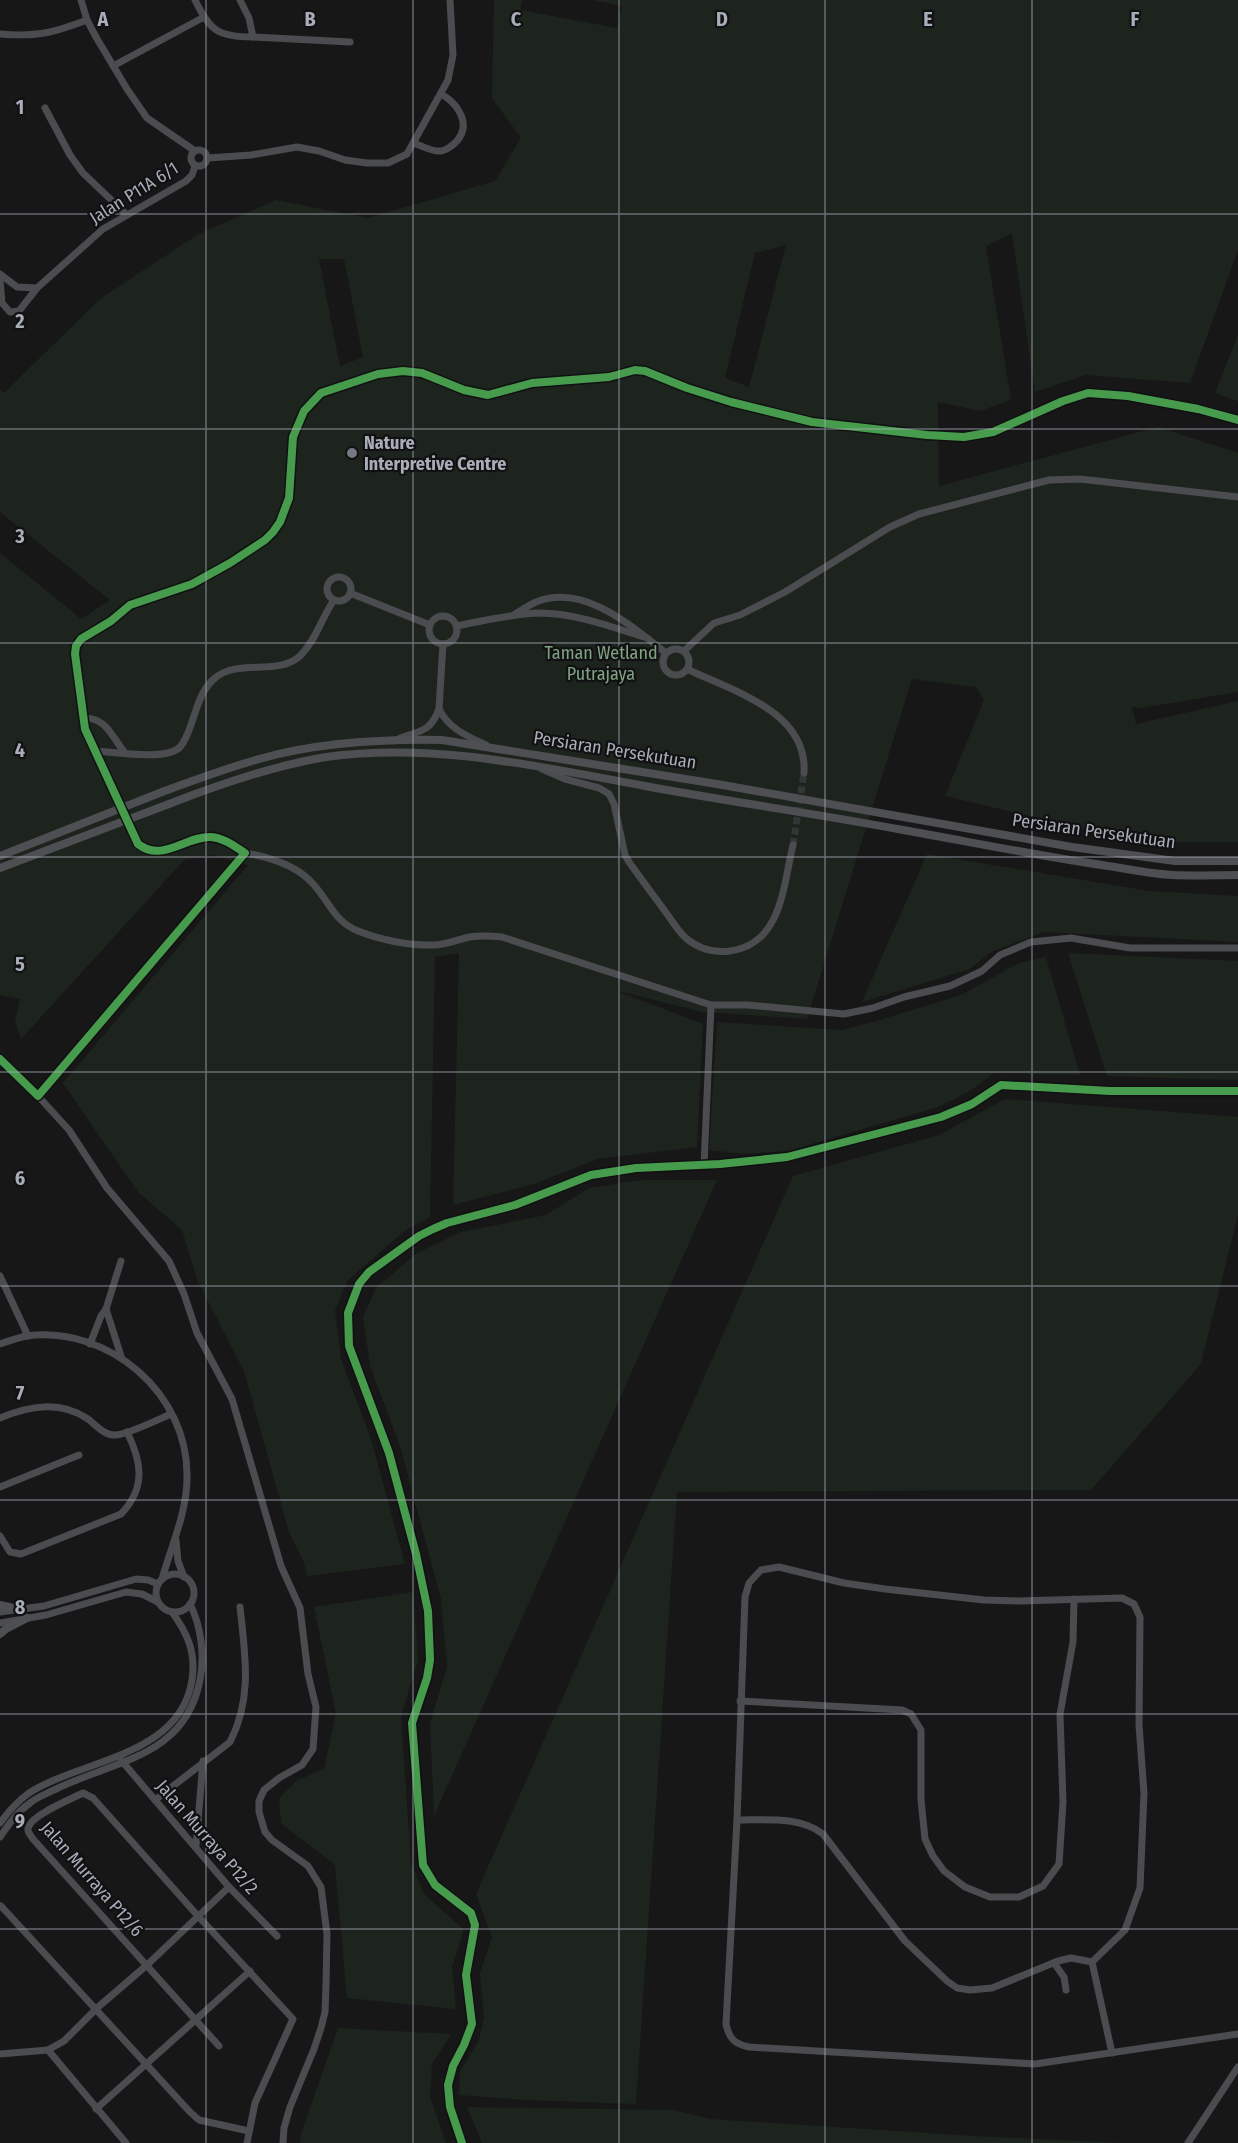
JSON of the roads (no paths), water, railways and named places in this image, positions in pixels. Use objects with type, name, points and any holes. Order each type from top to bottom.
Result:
[{"type":"main road","name":"Persiaran Persekutuan","points":[[0,856],[162,792],[265,757],[326,745],[398,739],[442,740],[490,747],[706,782],[1072,847],[1175,861],[1238,861]]},
{"type":"main road","name":"Persiaran Persekutuan","points":[[0,868],[230,781],[284,766],[368,753],[441,754],[496,759],[714,798],[842,818],[1069,860],[1170,874],[1238,875]]},
{"type":"main road","points":[[0,1605],[22,1610]]},
{"type":"main road","points":[[0,1634],[27,1618]]},
{"type":"street","name":"Jalan P11A 6/1","points":[[81,0],[87,20],[113,66],[147,118],[195,151]]},
{"type":"street","points":[[195,0],[204,18],[221,33],[231,37],[350,42]]},
{"type":"street","points":[[240,0],[249,18],[253,37]]},
{"type":"street","points":[[208,158],[297,147],[320,151],[345,160],[388,163],[407,154],[448,80],[453,55],[450,0]]},
{"type":"street","points":[[113,66],[204,18]]},
{"type":"street","points":[[0,34],[40,36],[87,20]]},
{"type":"street","points":[[414,143],[443,151],[454,144],[460,136],[463,127],[458,108],[441,94]]},
{"type":"street","points":[[45,108],[70,155],[83,173],[128,215]]},
{"type":"street","points":[[200,150],[206,153],[208,158],[206,164],[201,167],[191,162],[191,156],[195,151],[200,150]]},
{"type":"street","name":"Jalan P11A 6/1","points":[[0,280],[2,303],[10,312],[19,311],[37,288],[102,229],[186,181],[192,175],[195,166]]},
{"type":"street","points":[[0,274],[17,287],[37,288]]},
{"type":"street","points":[[1238,420],[1198,408],[1128,396],[1088,393],[1063,401],[993,432],[963,436],[936,435],[812,422],[731,402],[645,371],[635,370],[609,377],[574,381],[532,383],[488,395],[464,390],[422,373],[403,371],[378,374],[321,393],[304,411],[293,437],[287,504],[280,522],[265,540],[192,584],[130,605],[111,621],[81,639],[76,646],[75,654],[82,718],[138,844],[148,850],[166,850],[205,837],[228,842],[245,853],[263,856],[295,870],[315,886],[332,912],[356,930],[385,939],[436,945],[473,936],[502,937],[711,1005],[748,1005],[844,1014],[950,986],[982,971],[1000,955],[1031,942],[1071,938],[1130,948],[1238,948]]},
{"type":"street","points":[[684,651],[714,623],[740,615],[776,597],[890,527],[919,514],[1049,480],[1080,478],[1238,496]]},
{"type":"street","points":[[340,577],[349,583],[350,593],[344,600],[334,600],[330,596],[328,586],[335,578],[340,577]]},
{"type":"street","points":[[350,593],[430,625]]},
{"type":"street","points":[[513,615],[536,602],[556,598],[575,600],[599,606],[627,623],[666,653]]},
{"type":"street","points":[[95,751],[162,754],[177,749],[185,739],[206,686],[214,678],[230,670],[276,665],[300,657],[334,600]]},
{"type":"street","points":[[456,626],[513,615],[560,614],[596,622],[647,638]]},
{"type":"street","points":[[444,616],[454,621],[457,632],[454,638],[443,644],[436,642],[432,637],[429,631],[430,625],[434,620],[444,616]]},
{"type":"street","points":[[443,644],[440,709],[443,717],[457,731],[490,747]]},
{"type":"street","points":[[675,648],[684,651],[688,657],[687,669],[676,675],[670,674],[663,664],[666,653],[675,648]]},
{"type":"street","points":[[687,669],[766,707],[782,718],[791,728],[802,749],[805,760],[804,772]]},
{"type":"street","points":[[398,739],[423,731],[430,726],[440,709]]},
{"type":"street","points":[[82,718],[98,720],[106,726],[125,753]]},
{"type":"street","points":[[539,767],[565,779],[599,788],[609,794],[614,804],[625,855],[685,938],[703,948],[724,952],[750,945],[763,936],[772,924],[780,901],[793,844]]},
{"type":"street","points":[[38,1096],[245,853]]},
{"type":"street","points":[[704,1165],[711,1005]]},
{"type":"street","points":[[0,1059],[69,1130],[107,1188],[169,1262],[184,1294],[197,1333],[232,1399],[281,1566],[300,1608],[308,1674],[316,1707],[313,1749],[302,1765],[264,1790],[259,1801],[259,1812],[265,1832],[272,1840],[308,1866],[321,1887],[327,1934],[326,1985],[325,2012],[321,2028],[290,2107],[284,2128],[283,2143]]},
{"type":"street","points":[[462,2143],[450,2107],[448,2085],[453,2066],[472,2024],[466,1975],[475,1925],[471,1912],[435,1885],[423,1865],[412,1723],[429,1669],[428,1611],[416,1554],[389,1453],[349,1346],[348,1313],[359,1284],[369,1272],[419,1236],[433,1229],[447,1223],[515,1205],[602,1172],[670,1165],[754,1162],[787,1157],[941,1117],[972,1104],[1001,1085],[1110,1092],[1238,1091]]},
{"type":"street","points":[[90,1344],[106,1309],[121,1261]]},
{"type":"street","points":[[0,1276],[28,1336]]},
{"type":"street","points":[[106,1309],[121,1356]]},
{"type":"street","points":[[0,1344],[28,1336],[53,1336],[90,1344],[121,1356],[143,1374],[161,1396],[177,1423],[186,1453],[187,1479],[176,1534],[156,1593],[158,1602]]},
{"type":"street","points":[[0,1418],[28,1408],[46,1406],[70,1411],[87,1418],[108,1434],[118,1435],[171,1414]]},
{"type":"street","points":[[0,1536],[10,1552],[21,1554],[121,1514],[130,1504],[136,1491],[140,1471],[136,1450],[127,1432]]},
{"type":"street","points":[[0,1487],[79,1455]]},
{"type":"street","points":[[0,1623],[56,1613],[126,1592],[142,1594],[172,1612],[182,1611],[190,1604],[194,1593],[178,1561],[176,1534]]},
{"type":"street","points":[[1092,1962],[1125,1930],[1140,1888],[1144,1793],[1139,1725],[1140,1617],[1134,1604],[1122,1598],[984,1600],[855,1585],[779,1567],[761,1570],[749,1583],[745,1597],[737,1820],[726,2024],[732,2040],[739,2045],[749,2047],[1035,2064],[1238,2034]]},
{"type":"street","points":[[0,1612],[44,1606],[136,1579],[160,1582],[175,1574],[184,1577]]},
{"type":"street","points":[[740,1701],[902,1710],[911,1714],[921,1730],[921,1800],[925,1839],[933,1856],[944,1871],[965,1887],[990,1897],[1019,1896],[1043,1886],[1059,1863],[1063,1802],[1060,1714],[1073,1642],[1074,1599]]},
{"type":"street","points":[[0,1838],[14,1817],[31,1801],[64,1785],[141,1755],[166,1740],[181,1726],[194,1704],[202,1672],[197,1618],[190,1604]]},
{"type":"street","points":[[155,1800],[230,1742],[235,1733],[244,1700],[247,1673],[240,1607]]},
{"type":"street","points":[[0,1823],[26,1795],[44,1785],[137,1748],[158,1735],[175,1719],[187,1699],[193,1672],[193,1650],[188,1636],[172,1612]]},
{"type":"street","name":"Jalan Murraya P12/2","points":[[118,1755],[229,1887],[277,1936]]},
{"type":"street","points":[[196,1846],[203,1761]]},
{"type":"street","name":"Jalan Murraya P12/6","points":[[147,1965],[33,1839],[28,1832],[31,1822],[55,1806],[83,1793],[87,1794],[198,1916]]},
{"type":"street","points":[[737,1820],[802,1822],[823,1834],[905,1941],[957,1988],[981,1991],[1071,1958],[1092,1962]]},
{"type":"street","points":[[0,2054],[48,2050],[64,2041],[229,1887]]},
{"type":"street","points":[[1,1906],[97,2008],[145,2065],[199,2120],[249,2131]]},
{"type":"street","points":[[198,1916],[292,2019],[255,2103],[247,2143]]},
{"type":"street","points":[[1092,1962],[1112,2053]]},
{"type":"street","points":[[1053,1963],[1064,1977],[1066,1990]]},
{"type":"street","points":[[147,1965],[219,2046]]},
{"type":"street","points":[[96,2109],[250,1971]]},
{"type":"street","points":[[48,2050],[126,2143]]},
{"type":"street","points":[[1188,2143],[1238,2067]]},
{"type":"tunnel","points":[[793,845],[804,773]]},
{"type":"place","name":"Nature Interpretive Centre","points":[[352,453]]},
{"type":"park label","name":"Taman Wetland Putrajaya","points":[[601,663]]}]
